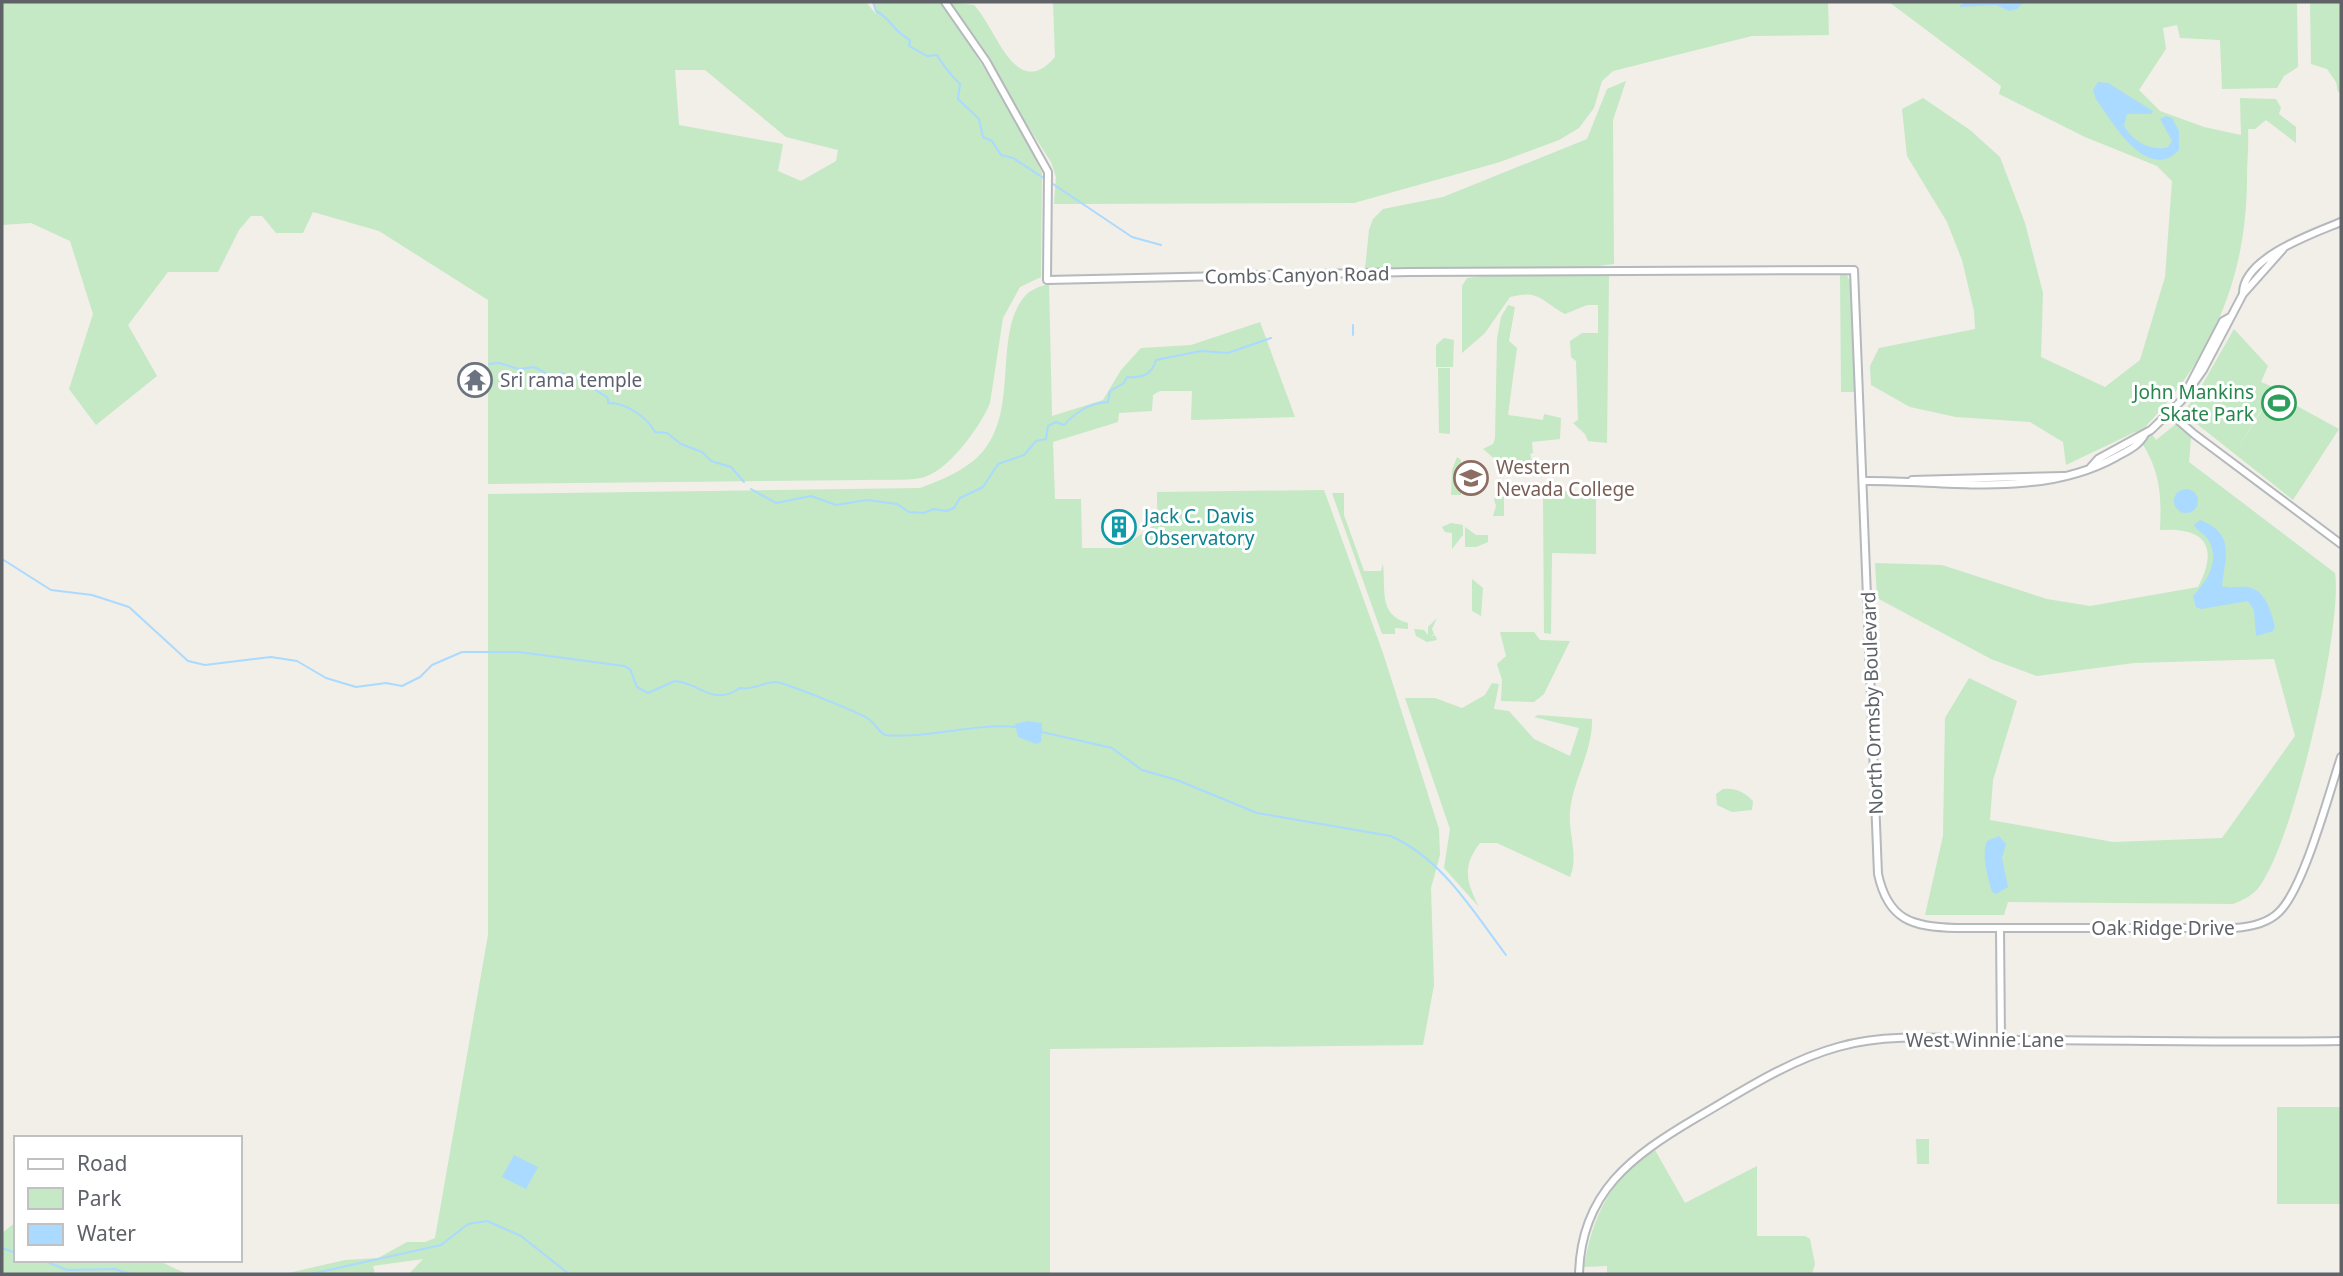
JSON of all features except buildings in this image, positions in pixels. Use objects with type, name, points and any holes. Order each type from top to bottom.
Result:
[{"type":"street","name":"Combs Canyon Road","points":[[945,2],[986,61],[1048,172],[1047,281],[1409,272],[1854,270]]},
{"type":"street","points":[[1864,481],[2064,476],[2090,468],[2098,459],[2145,434],[2186,394],[2203,370],[2243,294],[2283,249],[2341,222]]},
{"type":"street","name":"North Ormsby Boulevard","points":[[1854,270],[1878,866],[1882,890],[1899,915],[1922,926],[2000,928]]},
{"type":"street","points":[[2170,412],[2194,434],[2341,544]]},
{"type":"street","name":"Oak Ridge Drive","points":[[2000,928],[2234,928],[2249,927],[2271,918],[2290,899],[2296,886],[2341,757]]},
{"type":"street","points":[[2000,928],[2001,1040]]},
{"type":"street","name":"West Winnie Lane","points":[[1579,1274],[1583,1241],[1602,1195],[1623,1167],[1654,1143],[1796,1062],[1839,1046],[1870,1041],[2341,1041]]},
{"type":"green space","points":[[2,2],[866,2],[876,14],[874,2],[939,2],[950,12],[1021,130],[1042,173],[1041,277],[1020,287],[1003,318],[990,403],[971,436],[952,458],[931,474],[907,479],[488,484],[488,300],[379,231],[313,212],[303,233],[276,233],[262,216],[251,216],[239,230],[218,272],[168,272],[128,325],[157,376],[96,425],[69,389],[93,314],[70,241],[31,223],[2,225]],"holes":[[[675,70],[705,70],[786,137],[838,150],[836,161],[801,181],[778,171],[783,144],[679,125]]]},
{"type":"green space","points":[[948,2],[974,5],[1008,57],[1018,67],[1029,72],[1041,69],[1055,57],[1053,2],[1828,2],[1829,35],[1752,36],[1613,71],[1602,81],[1594,108],[1579,128],[1559,140],[1500,162],[1354,203],[1054,204],[1056,177],[1051,162]]},
{"type":"green space","points":[[1889,2],[2297,2],[2298,67],[2284,76],[2277,88],[2222,89],[2220,40],[2180,38],[2177,25],[2163,28],[2166,49],[2139,90],[2160,111],[2204,127],[2241,135],[2240,98],[2276,99],[2281,108],[2279,114],[2296,127],[2296,143],[2266,120],[2255,129],[2248,129],[2245,213],[2233,280],[2208,342],[2170,399],[2146,426],[2156,440],[2176,424],[2191,438],[2189,462],[2335,573],[2336,599],[2332,637],[2314,731],[2301,780],[2273,862],[2259,887],[2233,904],[2008,902],[2004,915],[1925,915],[1943,836],[1945,718],[1969,678],[2017,701],[1993,780],[1990,820],[2113,842],[2222,838],[2295,736],[2274,659],[2134,663],[2037,676],[1991,659],[1877,598],[1875,563],[1942,565],[2047,599],[2090,606],[2198,587],[2207,561],[2204,542],[2198,536],[2176,530],[2160,530],[2157,478],[2149,456],[2135,432],[2066,465],[2063,442],[2030,422],[1956,417],[1910,407],[1871,385],[1870,366],[1879,348],[1975,329],[1974,311],[1962,260],[1947,222],[1907,156],[1902,109],[1923,98],[1970,130],[2000,157],[2025,223],[2043,293],[2041,357],[2105,387],[2140,360],[2165,277],[2172,181],[2157,166],[2085,137],[1999,94],[2001,86]]},
{"type":"green space","points":[[2310,2],[2341,2],[2341,93],[2327,69],[2311,64]]},
{"type":"green space","points":[[1626,81],[1613,120],[1614,264],[1590,267],[1365,269],[1369,230],[1373,219],[1383,209],[1443,197],[1587,139],[1607,89]]},
{"type":"green space","points":[[1840,273],[1847,275],[1850,282],[1856,392],[1841,392]]},
{"type":"green space","points":[[1492,275],[1609,276],[1607,443],[1588,441],[1585,434],[1573,423],[1578,420],[1576,361],[1571,357],[1570,341],[1582,333],[1598,333],[1598,305],[1587,305],[1565,314],[1534,295],[1510,297],[1485,333],[1462,353],[1462,286],[1467,278]]},
{"type":"green space","points":[[1049,284],[1052,416],[1103,400],[1121,370],[1141,348],[1191,345],[1260,322],[1295,417],[1191,420],[1192,391],[1160,391],[1153,395],[1152,411],[1119,413],[1118,422],[1053,442],[1055,499],[1081,499],[1082,548],[1121,548],[1157,523],[1157,492],[1324,490],[1383,653],[1439,829],[1440,855],[1431,888],[1434,985],[1423,1045],[1050,1049],[1050,1274],[409,1274],[423,1259],[373,1266],[375,1274],[284,1274],[345,1260],[378,1258],[407,1242],[425,1242],[435,1238],[488,935],[488,494],[920,488],[955,473],[971,463],[984,450],[1001,413],[1007,350],[1015,311],[1027,294]]},
{"type":"green space","points":[[1508,305],[1515,307],[1509,341],[1517,348],[1508,415],[1543,420],[1544,414],[1561,418],[1560,439],[1532,442],[1533,453],[1530,454],[1534,467],[1527,471],[1510,472],[1483,449],[1493,444],[1495,438],[1497,339],[1501,317]]},
{"type":"green space","points":[[2234,329],[2268,366],[2261,382],[2275,388],[2235,453],[2273,393],[2339,429],[2293,500],[2183,413],[2197,394]]},
{"type":"green space","points":[[1444,338],[1454,340],[1453,367],[1436,367],[1436,345]]},
{"type":"green space","points":[[1438,368],[1450,368],[1450,434],[1439,433]]},
{"type":"green space","points":[[1457,457],[1461,460],[1461,495],[1451,495],[1452,470]]},
{"type":"green space","points":[[1555,491],[1596,491],[1596,554],[1552,553],[1551,634],[1544,633],[1543,495]]},
{"type":"green space","points":[[1332,493],[1344,493],[1344,515],[1364,571],[1381,571],[1383,564],[1384,592],[1388,608],[1398,619],[1408,623],[1408,629],[1395,628],[1395,634],[1382,634]]},
{"type":"green space","points":[[1498,494],[1504,494],[1504,516],[1493,516],[1496,506],[1494,499]]},
{"type":"green space","points":[[1451,523],[1463,525],[1463,535],[1452,549],[1452,533],[1445,532],[1442,527]]},
{"type":"green space","points":[[1465,527],[1476,535],[1488,535],[1488,542],[1476,547],[1465,547]]},
{"type":"green space","points":[[1472,579],[1483,588],[1481,616],[1472,611]]},
{"type":"green space","points":[[1437,618],[1432,629],[1434,634],[1430,637],[1435,635],[1437,640],[1427,642],[1416,636],[1414,629],[1424,630],[1428,635],[1428,627]]},
{"type":"green space","points":[[1500,632],[1534,632],[1540,640],[1570,641],[1544,694],[1534,702],[1501,701],[1502,680],[1497,664],[1506,656]]},
{"type":"green space","points":[[1492,683],[1499,684],[1494,709],[1509,711],[1534,739],[1570,756],[1579,728],[1534,717],[1538,715],[1592,719],[1589,743],[1570,811],[1574,861],[1570,877],[1497,843],[1480,843],[1468,867],[1471,890],[1479,907],[1444,868],[1450,829],[1405,698],[1435,698],[1462,708],[1485,695]]},
{"type":"green space","points":[[1723,789],[1736,790],[1746,795],[1753,801],[1752,810],[1732,812],[1717,805],[1716,794]]},
{"type":"green space","points":[[2277,1107],[2340,1107],[2341,1204],[2277,1204]]},
{"type":"green space","points":[[1916,1139],[1929,1139],[1929,1164],[1917,1164]]},
{"type":"green space","points":[[1655,1150],[1685,1203],[1757,1166],[1757,1236],[1805,1236],[1810,1239],[1815,1264],[1812,1274],[1607,1274],[1607,1266],[1584,1267],[1592,1231],[1606,1200],[1626,1173]]},
{"type":"green space","points":[[14,1224],[14,1262],[161,1262],[187,1274],[2,1274],[2,1233]]},
{"type":"water","points":[[1965,2],[2024,2],[2017,9],[2009,11],[1996,5],[1959,7]]},
{"type":"water","points":[[2098,82],[2108,83],[2153,111],[2151,114],[2127,114],[2124,126],[2132,136],[2149,147],[2168,147],[2172,141],[2160,119],[2166,116],[2172,118],[2179,131],[2179,150],[2167,158],[2155,159],[2131,145],[2096,99],[2093,90]]},
{"type":"water","points":[[2186,489],[2194,493],[2198,501],[2194,509],[2186,513],[2178,509],[2174,501],[2178,493]]},
{"type":"water","points":[[2200,520],[2219,532],[2224,539],[2226,556],[2222,586],[2248,587],[2261,594],[2272,616],[2275,627],[2273,631],[2256,636],[2254,610],[2248,601],[2201,609],[2196,607],[2193,596],[2207,578],[2213,556],[2209,541],[2194,525]]},
{"type":"water","points":[[1027,721],[1042,723],[1041,742],[1036,744],[1018,737],[1015,724]]},
{"type":"water","points":[[1999,836],[2006,844],[2002,858],[2008,887],[1996,894],[1990,886],[1985,846],[1987,841]]},
{"type":"water","points":[[514,1155],[538,1167],[526,1189],[502,1177]]},
{"type":"waterway","points":[[873,2],[876,11],[910,40],[909,46],[927,56],[937,55],[960,84],[958,99],[979,119],[983,137],[992,141],[1001,155],[1013,158],[1045,179]]},
{"type":"waterway","points":[[1053,184],[1132,237],[1161,245]]},
{"type":"waterway","points":[[1353,325],[1353,335]]},
{"type":"waterway","points":[[751,489],[776,503],[811,496],[836,505],[867,500],[897,504],[909,512],[923,513],[934,509],[946,511],[954,508],[960,498],[983,487],[998,464],[1024,455],[1036,441],[1046,439],[1048,426],[1056,422],[1064,425],[1083,409],[1108,402],[1110,391],[1124,383],[1127,377],[1142,376],[1149,372],[1156,360],[1201,351],[1228,353],[1271,338]]},
{"type":"waterway","points":[[489,364],[499,363],[519,369],[534,367],[553,377],[561,373],[582,381],[608,398],[608,403],[615,403],[635,412],[647,421],[655,432],[667,433],[681,444],[702,452],[711,461],[731,467],[744,482]]},
{"type":"waterway","points":[[2,559],[51,590],[92,595],[129,607],[188,661],[205,665],[271,657],[297,661],[326,678],[356,687],[386,683],[402,686],[420,677],[432,665],[462,652],[519,652],[624,666],[630,669],[637,687],[648,693],[675,681],[714,695],[776,682],[864,717],[885,735],[1016,727]]},
{"type":"waterway","points":[[1042,732],[1112,748],[1142,770],[1177,780],[1257,813],[1391,836],[1426,858],[1441,872],[1506,955]]},
{"type":"waterway","points":[[311,1274],[441,1245],[468,1224],[487,1221],[521,1236],[569,1274]]},
{"type":"waterway","points":[[2,1248],[14,1252]]},
{"type":"waterway","points":[[47,1262],[67,1270],[114,1269],[131,1274]]},
{"type":"place","name":"Sri rama temple","points":[[475,380]]},
{"type":"place","name":"John Mankins Skate Park","points":[[2279,403]]},
{"type":"place","name":"Western Nevada College","points":[[1471,478]]},
{"type":"place","name":"Jack C. Davis Observatory","points":[[1119,527]]}]
